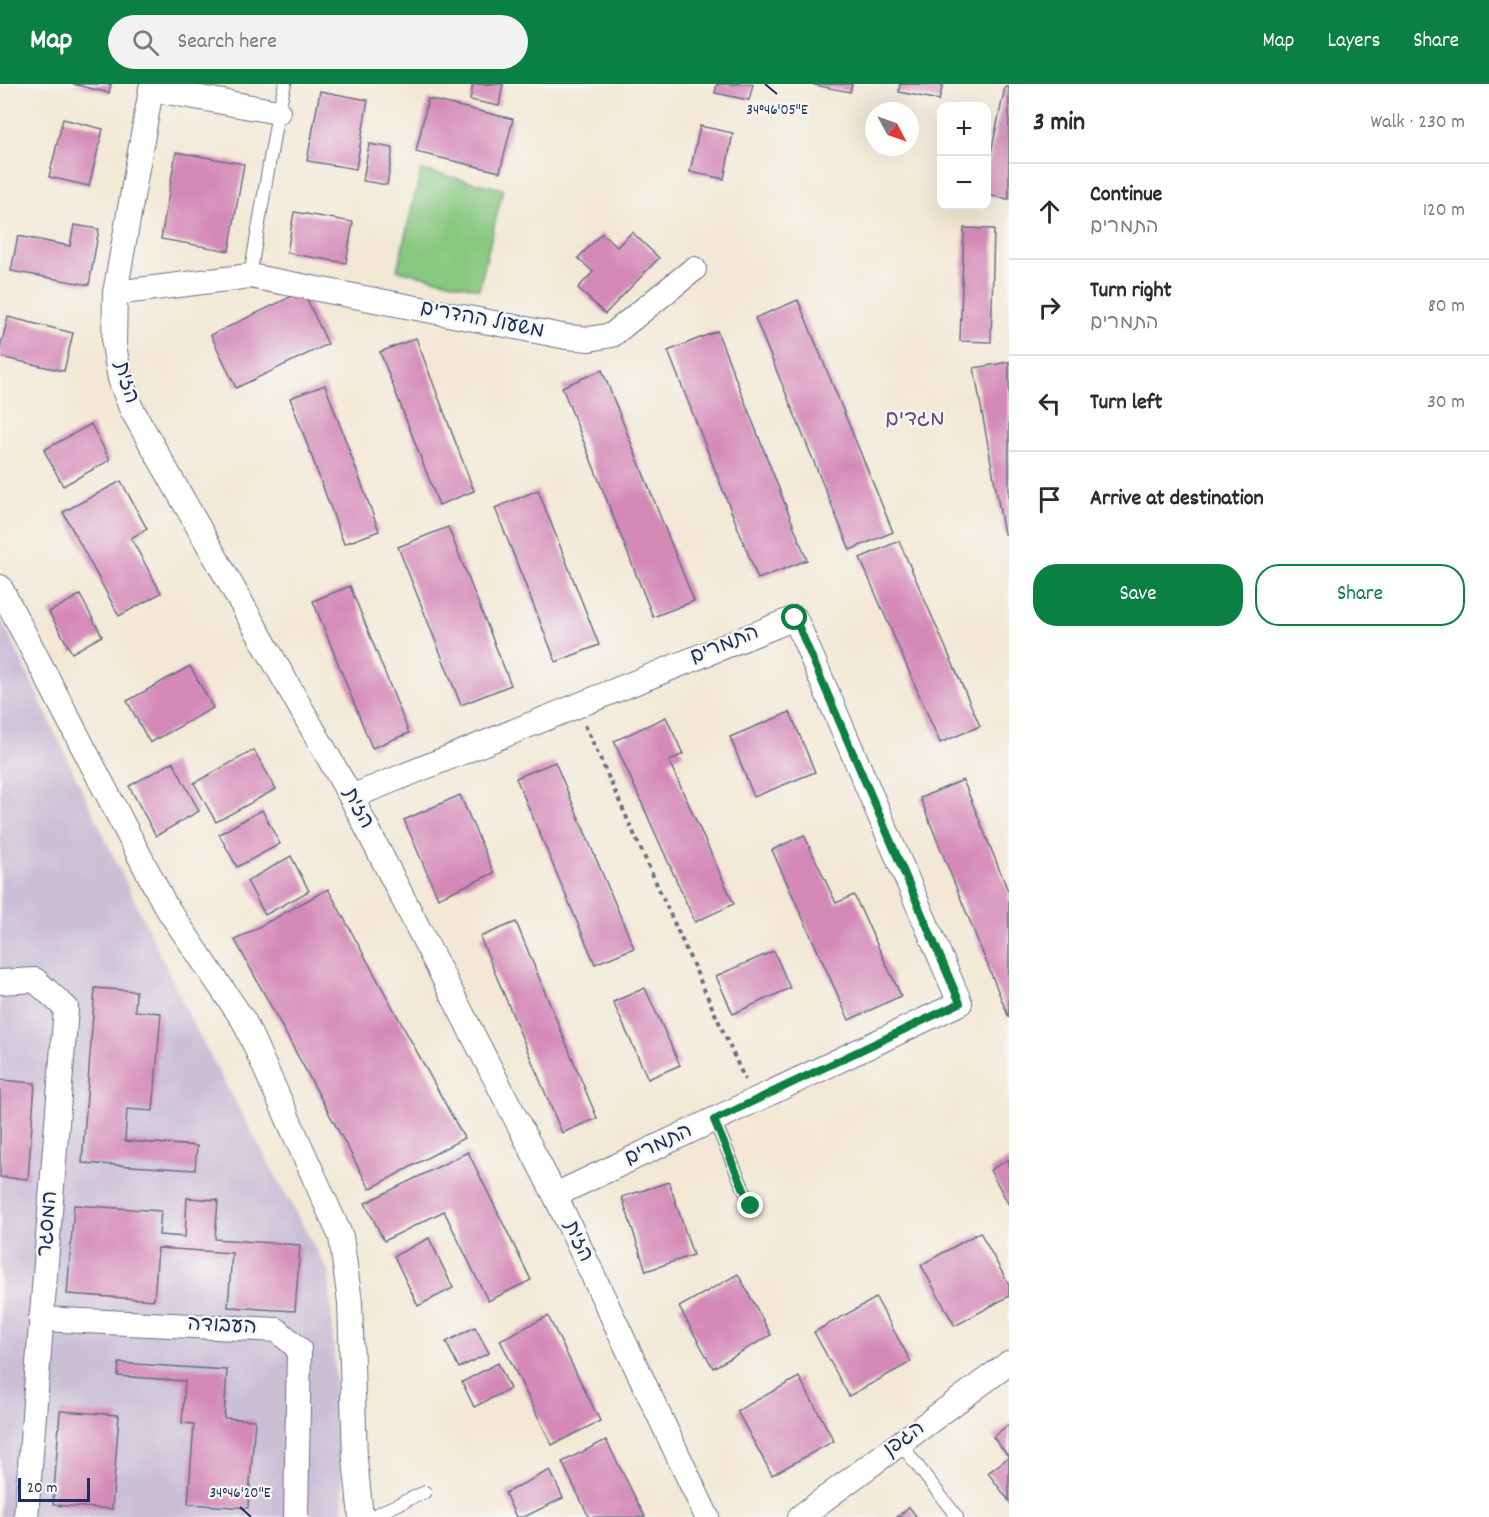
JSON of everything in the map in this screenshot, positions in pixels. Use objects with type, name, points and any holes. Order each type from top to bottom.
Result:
[{"type":"street","points":[[152,87],[278,112]]},
{"type":"street","name":"הזית","points":[[152,87],[115,293],[114,345],[120,379],[131,408],[351,797],[555,1195],[707,1517]]},
{"type":"street","name":"משעול ההדרים","points":[[115,293],[250,276],[567,337],[589,339],[612,334],[694,269]]},
{"type":"street","points":[[0,587],[8,622],[165,905],[244,1021],[341,1237],[350,1302],[355,1459],[361,1517]]},
{"type":"street","name":"התמרים","points":[[351,797],[795,618],[960,1003],[555,1195]]},
{"type":"street","name":"המסגר","points":[[0,982],[35,980],[66,1008],[26,1517]]},
{"type":"street","name":"העבודה","points":[[41,1319],[277,1330],[299,1349],[296,1517]]},
{"type":"street","name":"הגפן","points":[[800,1517],[1009,1363]]},
{"type":"lane","points":[[250,276],[278,112],[285,84]]},
{"type":"lane","points":[[714,1120],[751,1206]]},
{"type":"lane","points":[[900,1443],[957,1517]]},
{"type":"lane","points":[[370,1517],[425,1492]]},
{"type":"path","points":[[577,706],[755,1100]]},
{"type":"shaded area","points":[[0,616],[194,1026],[329,1273],[346,1517],[0,1517]]},
{"type":"green space","points":[[421,170],[503,189],[479,289],[397,270]]},
{"type":"building","points":[[73,84],[111,84],[109,93]]},
{"type":"building","points":[[473,84],[503,84],[499,106],[470,100]]},
{"type":"building","points":[[717,84],[753,84],[749,100],[715,93]]},
{"type":"building","points":[[814,84],[852,84],[850,92]]},
{"type":"building","points":[[900,84],[943,84],[939,100],[899,92]]},
{"type":"building","points":[[1005,87],[1009,87],[1009,199],[991,196],[991,153]]},
{"type":"building","points":[[320,91],[368,100],[356,169],[307,161]]},
{"type":"building","points":[[428,99],[513,119],[500,172],[416,152]]},
{"type":"building","points":[[63,119],[103,129],[89,186],[49,177]]},
{"type":"building","points":[[700,126],[733,133],[724,179],[690,172]]},
{"type":"building","points":[[369,144],[393,148],[387,185],[363,181]]},
{"type":"building","points":[[176,152],[244,164],[229,251],[161,239]]},
{"type":"building","points":[[294,212],[353,222],[346,263],[287,253]]},
{"type":"building","points":[[74,225],[99,229],[89,285],[11,271],[18,236],[70,246]]},
{"type":"building","points":[[964,228],[994,229],[991,342],[960,341]]},
{"type":"building","points":[[632,232],[659,258],[605,314],[578,288],[593,272],[578,258],[602,233],[617,247]]},
{"type":"building","points":[[303,291],[328,344],[236,388],[211,335]]},
{"type":"building","points":[[798,300],[893,532],[850,550],[755,318]]},
{"type":"building","points":[[8,317],[73,333],[64,371],[0,357]]},
{"type":"building","points":[[717,331],[807,560],[758,579],[668,351]]},
{"type":"building","points":[[416,338],[474,491],[439,505],[380,352]]},
{"type":"building","points":[[1009,362],[1009,533],[1004,534],[974,368]]},
{"type":"building","points":[[602,370],[694,601],[653,617],[562,387]]},
{"type":"building","points":[[325,385],[379,531],[344,544],[290,398]]},
{"type":"building","points":[[91,424],[110,460],[63,486],[44,450]]},
{"type":"building","points":[[121,481],[147,529],[131,538],[161,593],[119,616],[63,512]]},
{"type":"building","points":[[538,490],[599,645],[556,662],[495,508]]},
{"type":"building","points":[[448,527],[511,685],[461,705],[398,547]]},
{"type":"building","points":[[899,541],[980,726],[940,743],[860,558]]},
{"type":"building","points":[[350,586],[409,733],[372,748],[313,601]]},
{"type":"building","points":[[80,595],[102,636],[72,653],[49,612]]},
{"type":"building","points":[[190,666],[213,708],[150,743],[127,701]]},
{"type":"building","points":[[790,712],[815,772],[754,797],[730,737]]},
{"type":"building","points":[[666,717],[683,754],[669,761],[734,904],[695,922],[614,741]]},
{"type":"building","points":[[254,750],[276,789],[216,822],[194,783]]},
{"type":"building","points":[[173,762],[199,811],[156,836],[129,786]]},
{"type":"building","points":[[555,762],[634,948],[595,964],[516,778]]},
{"type":"building","points":[[963,780],[1009,893],[1009,1018],[920,798]]},
{"type":"building","points":[[460,795],[494,873],[438,898],[404,820]]},
{"type":"building","points":[[262,810],[280,844],[237,867],[219,834]]},
{"type":"building","points":[[804,835],[836,903],[854,895],[901,996],[849,1020],[772,850]]},
{"type":"building","points":[[291,856],[309,891],[265,915],[247,881]]},
{"type":"building","points":[[328,889],[464,1138],[370,1189],[235,940]]},
{"type":"building","points":[[516,922],[597,1118],[562,1133],[480,937]]},
{"type":"building","points":[[774,951],[790,988],[733,1014],[716,976]]},
{"type":"building","points":[[95,988],[136,991],[135,1011],[161,1013],[153,1111],[127,1109],[125,1141],[197,1146],[195,1170],[82,1163]]},
{"type":"building","points":[[645,988],[680,1065],[648,1079],[613,1002]]},
{"type":"building","points":[[0,1080],[35,1083],[28,1179],[0,1177]]},
{"type":"building","points":[[468,1152],[531,1280],[488,1301],[444,1211],[384,1241],[365,1203]]},
{"type":"building","points":[[1009,1159],[1009,1205],[990,1170]]},
{"type":"building","points":[[669,1182],[693,1255],[646,1271],[622,1197]]},
{"type":"building","points":[[187,1198],[218,1200],[215,1239],[300,1245],[295,1311],[228,1307],[232,1253],[158,1248],[154,1300],[67,1294],[74,1205],[161,1211],[159,1235],[185,1237]]},
{"type":"building","points":[[980,1232],[1009,1285],[1009,1296],[955,1326],[921,1265]]},
{"type":"building","points":[[429,1238],[453,1288],[418,1306],[394,1256]]},
{"type":"building","points":[[738,1274],[771,1335],[713,1368],[679,1307]]},
{"type":"building","points":[[876,1298],[911,1362],[849,1396],[814,1332]]},
{"type":"building","points":[[548,1316],[600,1421],[552,1445],[500,1340]]},
{"type":"building","points":[[475,1327],[489,1353],[459,1368],[446,1342]]},
{"type":"building","points":[[119,1363],[227,1370],[224,1418],[255,1420],[248,1508],[188,1504],[194,1424],[182,1423],[185,1381],[118,1376]]},
{"type":"building","points":[[498,1363],[510,1389],[474,1407],[462,1382]]},
{"type":"building","points":[[799,1377],[834,1441],[772,1475],[737,1411]]},
{"type":"building","points":[[60,1411],[119,1415],[112,1509],[53,1505]]},
{"type":"building","points":[[1009,1424],[1009,1457],[993,1437]]},
{"type":"building","points":[[606,1440],[645,1517],[589,1517],[562,1462]]},
{"type":"building","points":[[1009,1457],[1009,1501],[988,1473]]},
{"type":"building","points":[[550,1470],[563,1498],[524,1517],[516,1517],[505,1493]]},
{"type":"building","points":[[909,1507],[917,1517],[897,1517]]},
{"type":"district","name":"מגדים","points":[[915,420]]},
{"type":"route","points":[[751,1206],[714,1120],[960,1003],[795,618]]}]
